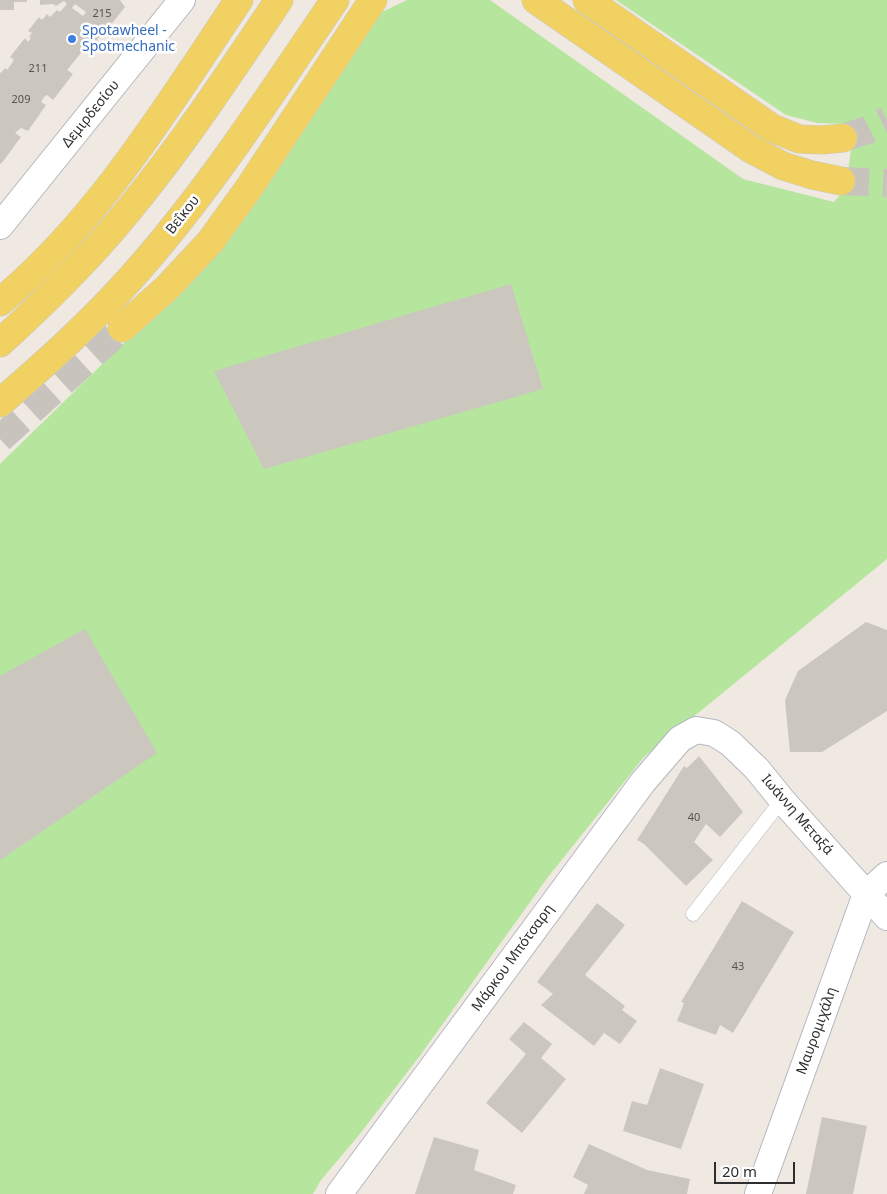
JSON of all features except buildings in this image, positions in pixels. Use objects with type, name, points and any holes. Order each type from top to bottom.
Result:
[{"type":"main road","points":[[0,302],[21,284],[79,222],[134,155],[239,0]]},
{"type":"main road","points":[[0,343],[43,303],[97,247],[144,191],[219,90],[280,0]]},
{"type":"main road","name":"Βεΐκου","points":[[0,403],[76,336],[132,277],[181,218],[261,110],[335,0]]},
{"type":"main road","points":[[293,61],[342,24],[368,0]]},
{"type":"main road","points":[[122,328],[168,287],[210,242],[249,188],[373,0]]},
{"type":"main road","points":[[536,0],[751,149],[782,166],[841,181]]},
{"type":"main road","points":[[587,0],[772,128],[799,139],[822,140],[843,138]]},
{"type":"street","name":"Δεμιρδεσίου","points":[[0,226],[182,0]]},
{"type":"street","name":"Ιωάννη Μεταξά","points":[[696,730],[714,733],[730,743],[757,769],[782,800],[887,917]]},
{"type":"street","name":"Μάρκου Μπότσαρη","points":[[340,1194],[643,782],[680,739],[696,730]]},
{"type":"street","name":"Μαυρομιχάλη","points":[[758,1194],[866,894],[887,875]]},
{"type":"lane","points":[[693,914],[782,800]]},
{"type":"green space","points":[[407,0],[490,0],[743,179],[834,202],[846,188],[852,142],[845,124],[817,123],[786,115],[616,0],[887,0],[887,559],[644,757],[548,877],[419,1057],[359,1135],[321,1180],[313,1194],[0,1194],[0,464],[129,338],[376,15]]},
{"type":"tunnel","points":[[843,138],[867,130],[887,120]]},
{"type":"tunnel","points":[[841,181],[887,183]]},
{"type":"tunnel","points":[[0,439],[122,328]]},
{"type":"place","name":"Spotawheel - Spotmechanic","points":[[72,39]]}]
